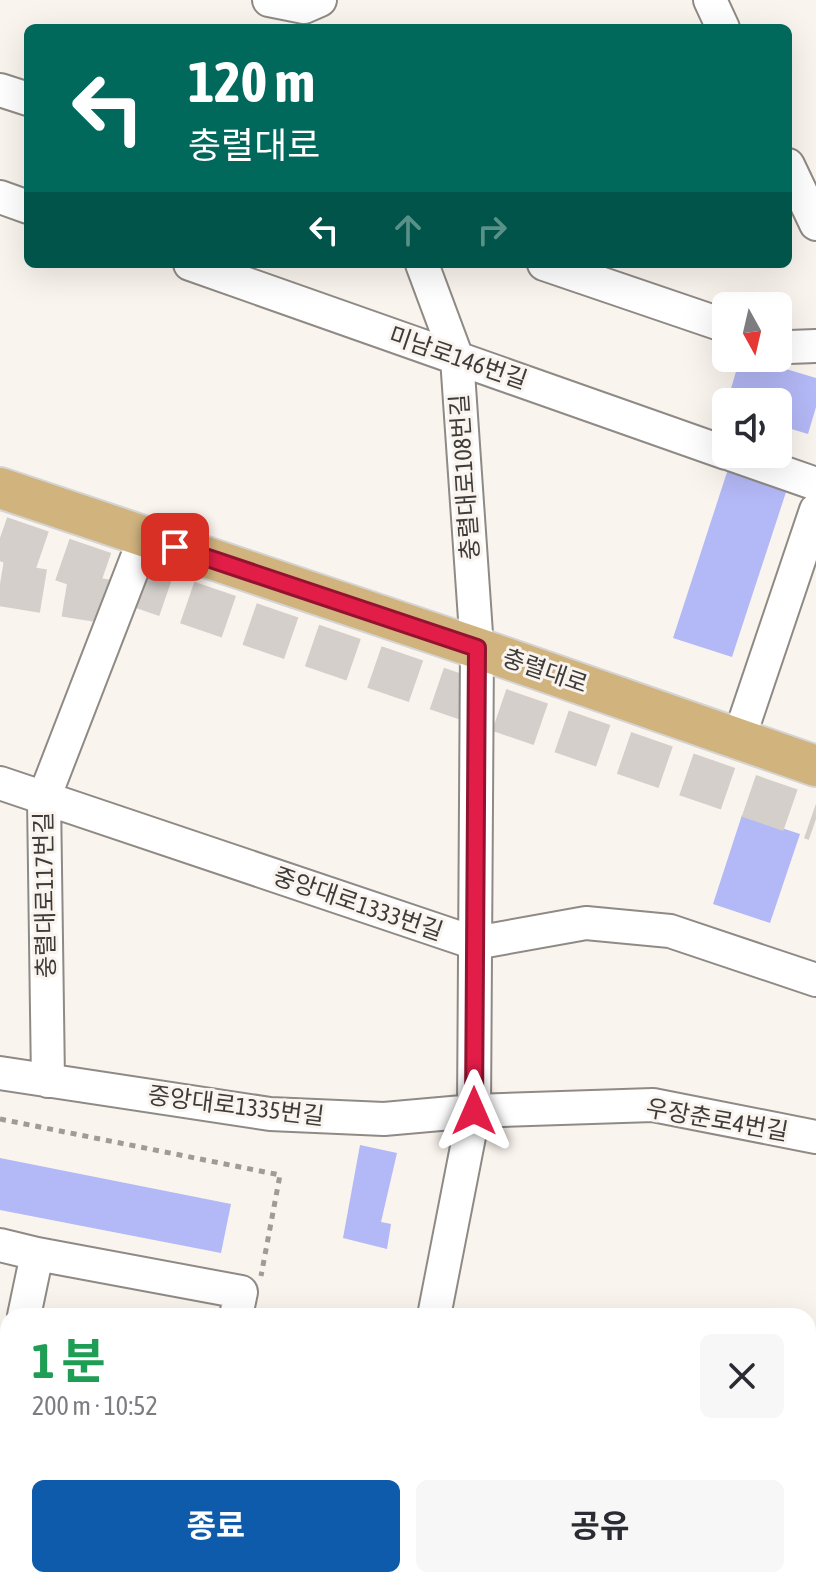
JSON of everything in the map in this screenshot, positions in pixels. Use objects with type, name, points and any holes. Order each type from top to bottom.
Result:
[{"type":"main road","name":"충렬대로","points":[[0,488],[816,766]]},
{"type":"street","points":[[269,0],[310,9]]},
{"type":"street","points":[[710,0],[721,24]]},
{"type":"street","points":[[0,90],[24,98]]},
{"type":"street","points":[[792,173],[816,224]]},
{"type":"street","points":[[0,197],[24,206]]},
{"type":"street","name":"미남로146번길","points":[[201,268],[712,447]]},
{"type":"street","name":"충렬대로108번길","points":[[423,268],[457,358],[477,648],[474,1111],[436,1308]]},
{"type":"street","points":[[556,268],[712,321]]},
{"type":"street","points":[[792,347],[816,346]]},
{"type":"street","name":"미남로146번길","points":[[771,468],[816,484]]},
{"type":"street","points":[[739,738],[816,510]]},
{"type":"street","name":"충렬대로117번길","points":[[48,1081],[44,798],[145,537]]},
{"type":"street","name":"중앙대로1333번길","points":[[0,783],[475,943],[586,923],[670,931],[816,980]]},
{"type":"street","name":"중앙대로1335번길","points":[[0,1073],[270,1114],[384,1119],[474,1111]]},
{"type":"street","name":"우장춘로4번길","points":[[474,1111],[653,1105],[816,1137]]},
{"type":"street","points":[[0,1245],[241,1292],[238,1308]]},
{"type":"street","points":[[26,1308],[37,1254]]},
{"type":"path","points":[[0,1119],[280,1175],[260,1282]]},
{"type":"building","points":[[792,371],[816,378],[816,407],[808,434],[792,429],[792,388],[731,388],[736,372]]},
{"type":"building","points":[[728,468],[788,486],[732,657],[673,638]]},
{"type":"building","points":[[742,815],[800,834],[770,923],[713,904]]},
{"type":"building","points":[[360,1145],[397,1153],[381,1222],[391,1224],[387,1249],[343,1238]]},
{"type":"building","points":[[0,1158],[231,1204],[221,1253],[0,1210]]},
{"type":"tunnel","points":[[0,538],[816,819]]},
{"type":"tunnel","points":[[0,584],[128,605]]},
{"type":"route","points":[[175,547],[477,648],[474,1111]]}]
